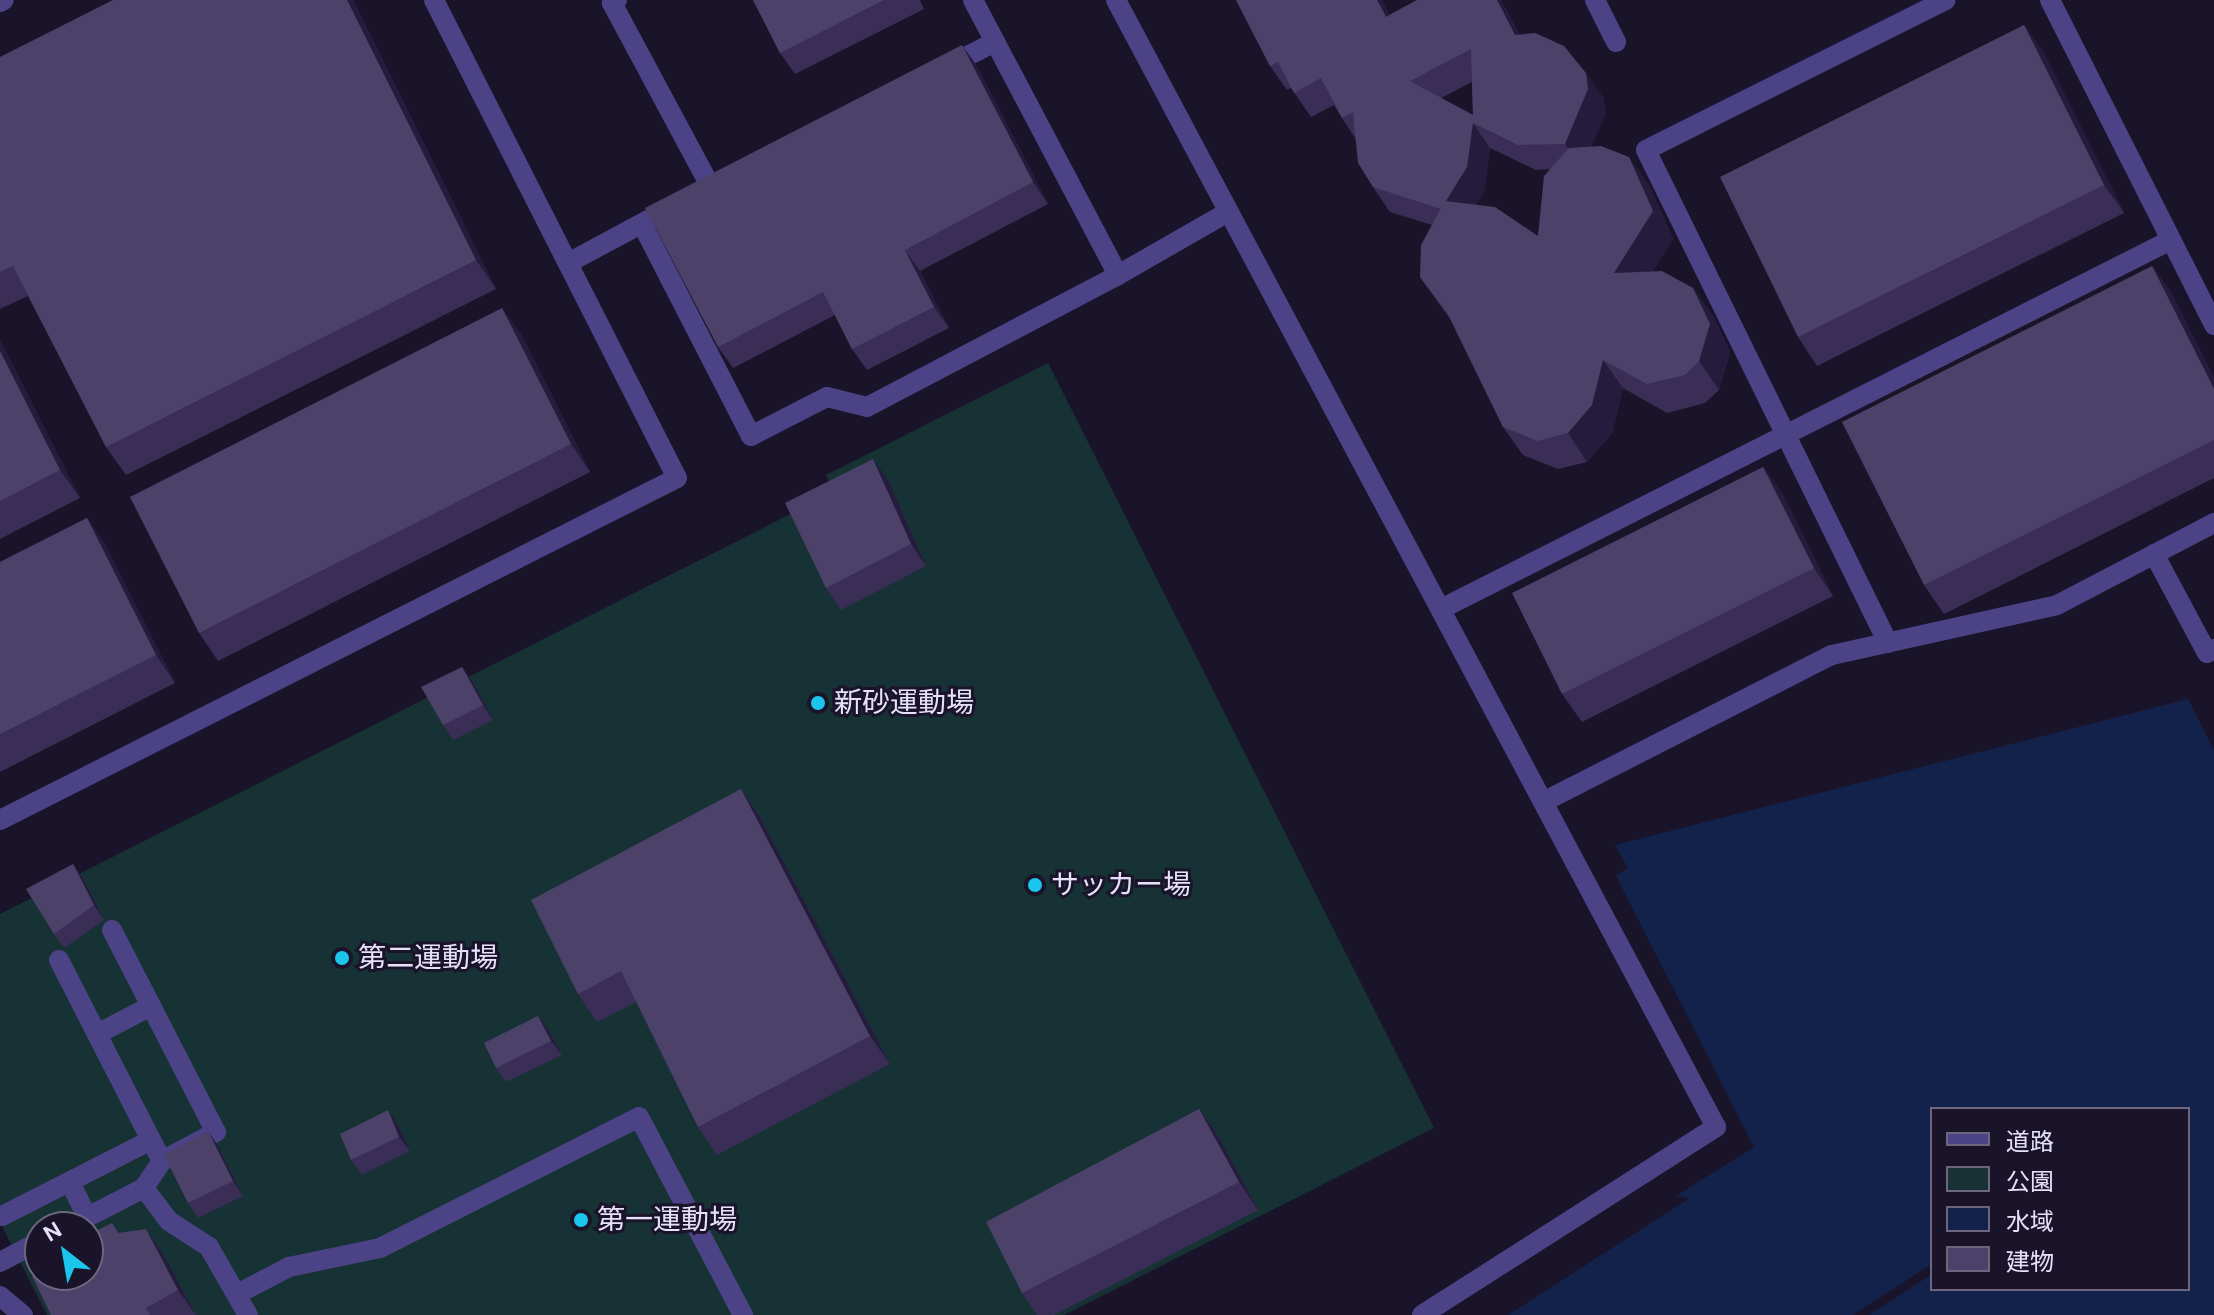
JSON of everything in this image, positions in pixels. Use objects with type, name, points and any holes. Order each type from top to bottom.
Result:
[{"type":"lane","points":[[0,820],[677,478],[434,0]]},
{"type":"lane","points":[[568,263],[718,184],[612,3],[617,0]]},
{"type":"lane","points":[[973,0],[1118,275]]},
{"type":"lane","points":[[1116,0],[1716,1127],[1422,1315]]},
{"type":"lane","points":[[1595,0],[1616,42]]},
{"type":"lane","points":[[1888,643],[1783,436],[1646,150],[1946,0]]},
{"type":"lane","points":[[2050,0],[2214,325]]},
{"type":"lane","points":[[924,78],[995,42]]},
{"type":"lane","points":[[642,224],[751,436],[827,397],[867,407],[1118,275],[1228,212]]},
{"type":"lane","points":[[1441,609],[2171,240]]},
{"type":"lane","points":[[1543,802],[1832,655],[2057,605],[2214,523]]},
{"type":"lane","points":[[2154,554],[2207,653],[2214,649]]},
{"type":"lane","points":[[99,1211],[144,1188],[162,1161],[216,1132],[112,930]]},
{"type":"lane","points":[[59,960],[162,1161]]},
{"type":"lane","points":[[97,1034],[151,1006]]},
{"type":"lane","points":[[237,1294],[289,1267],[380,1248],[639,1117],[743,1315]]},
{"type":"lane","points":[[2,1216],[151,1140]]},
{"type":"lane","points":[[70,1182],[84,1211]]},
{"type":"lane","points":[[144,1188],[169,1221],[209,1247],[248,1315]]},
{"type":"lane","points":[[2,1261],[24,1249]]},
{"type":"lane","points":[[0,1296],[23,1315]]},
{"type":"green space","name":"新砂運動場","points":[[1048,363],[1434,1128],[1064,1315],[47,1315],[35,1291],[104,1291],[104,1211],[24,1211],[24,1269],[0,1222],[0,914],[834,492],[826,475]]},
{"type":"water","points":[[2188,699],[2214,750],[2214,1315],[1508,1315],[1690,1198],[1676,1196],[1754,1147],[1616,876],[1628,868],[1615,845]]},
{"type":"pier","points":[[1930,1265],[1930,1275],[1869,1315],[1853,1315]]},
{"type":"building","points":[[113,0],[347,0],[476,260],[106,447],[13,266],[0,272],[0,57]]},
{"type":"building","points":[[753,0],[884,0],[780,53]]},
{"type":"building","points":[[1236,0],[1377,0],[1386,17],[1417,0],[1497,0],[1515,35],[1535,33],[1564,46],[1586,73],[1588,89],[1565,144],[1518,145],[1473,123],[1467,167],[1441,209],[1373,187],[1358,163],[1353,112],[1342,118],[1321,78],[1294,93],[1278,62],[1270,66]],"holes":[[[1471,49],[1473,115],[1410,81]]]},
{"type":"building","points":[[2024,25],[2104,185],[1798,337],[1720,177]]},
{"type":"building","points":[[962,45],[1033,182],[905,250],[934,307],[852,349],[823,292],[718,347],[645,208]]},
{"type":"building","points":[[1601,146],[1629,157],[1653,211],[1614,273],[1662,271],[1693,288],[1710,324],[1699,361],[1685,375],[1647,384],[1603,360],[1592,405],[1568,433],[1538,441],[1503,427],[1448,314],[1420,277],[1421,245],[1445,201],[1495,207],[1538,236],[1544,176],[1569,148]]},
{"type":"building","points":[[2152,266],[2214,389],[2214,440],[1924,585],[1842,422]]},
{"type":"building","points":[[502,308],[571,444],[199,633],[130,497]]},
{"type":"building","points":[[0,351],[60,470],[0,501]]},
{"type":"building","points":[[873,459],[911,544],[826,588],[785,503]]},
{"type":"building","points":[[1763,467],[1814,568],[1562,694],[1512,593]]},
{"type":"building","points":[[87,518],[156,655],[0,734],[0,562]]},
{"type":"building","points":[[462,667],[483,705],[443,725],[421,687]]},
{"type":"building","points":[[741,789],[870,1036],[698,1127],[621,971],[578,994],[531,900]]},
{"type":"building","points":[[73,864],[94,905],[54,934],[26,889]]},
{"type":"building","points":[[538,1016],[551,1041],[496,1068],[484,1043]]},
{"type":"building","points":[[1199,1109],[1239,1182],[1022,1293],[986,1222]]},
{"type":"building","points":[[388,1110],[399,1137],[351,1160],[340,1134]]},
{"type":"building","points":[[208,1131],[233,1181],[188,1203],[164,1155]]},
{"type":"building","points":[[112,1223],[118,1233],[146,1229],[178,1290],[146,1308],[150,1315],[51,1315],[39,1291],[104,1291],[104,1227]]},
{"type":"place","name":"新砂運動場","points":[[818,703]]},
{"type":"place","name":"サッカー場","points":[[1035,885]]},
{"type":"place","name":"第二運動場","points":[[342,958]]},
{"type":"place","name":"第一運動場","points":[[581,1220]]}]
